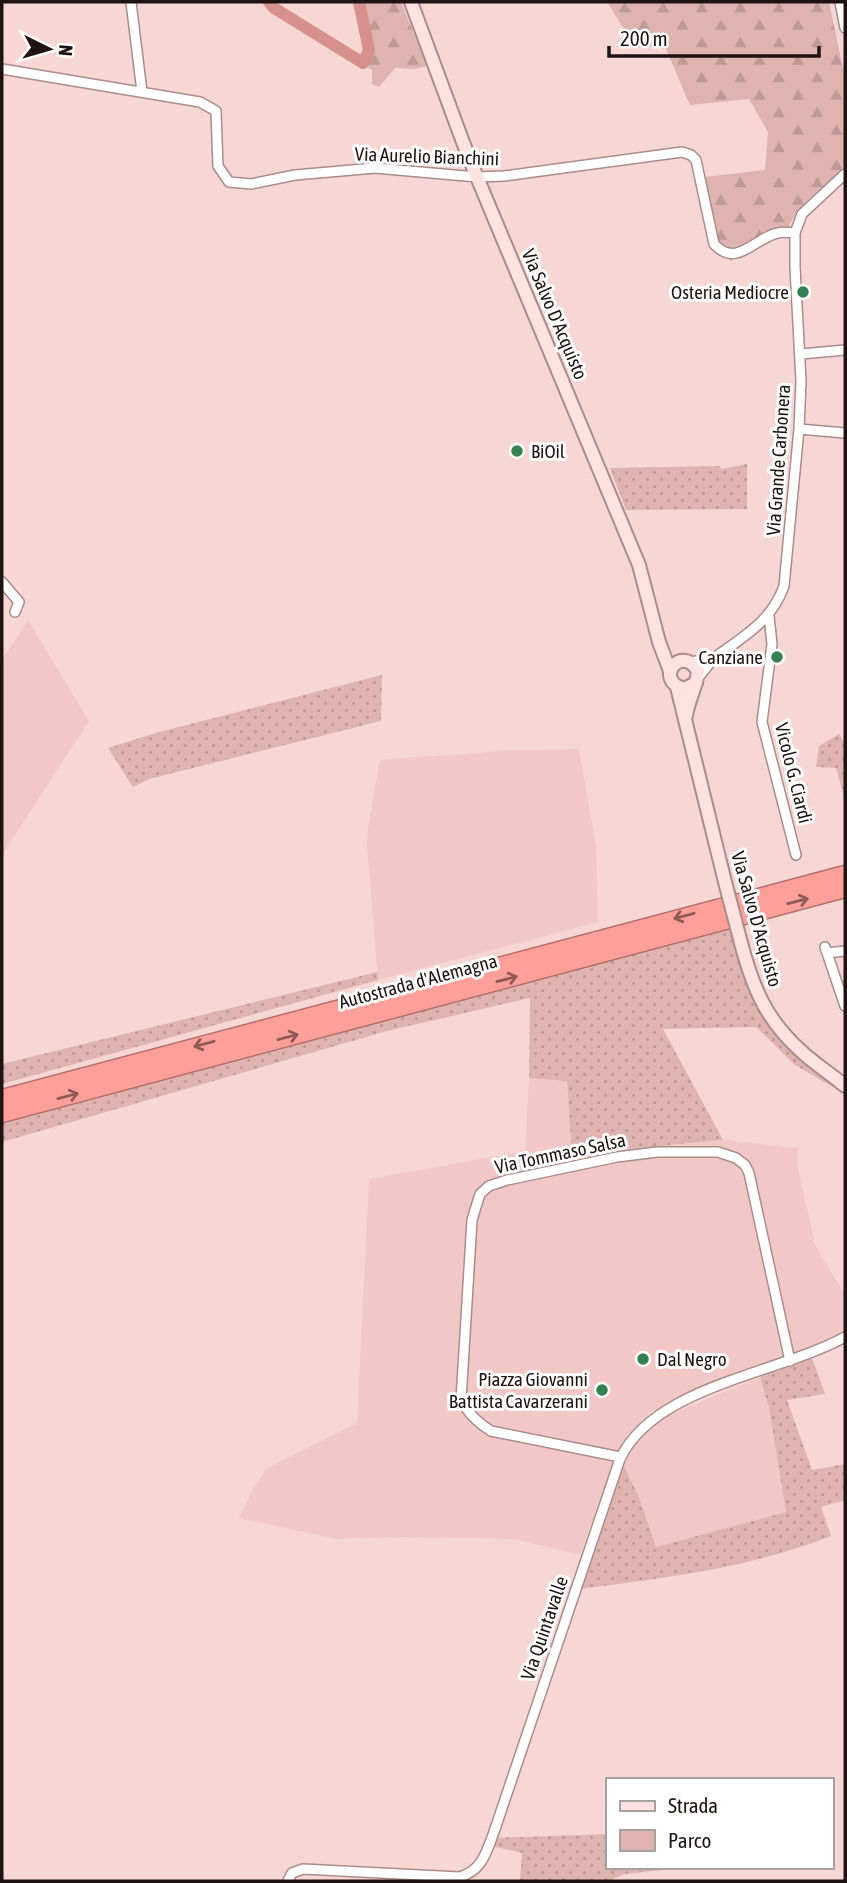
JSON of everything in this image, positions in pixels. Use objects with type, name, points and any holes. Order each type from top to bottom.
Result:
[{"type":"highway","name":"Autostrada d'Alemagna","points":[[2,1098],[845,874]]},
{"type":"highway","name":"Autostrada d'Alemagna","points":[[2,1114],[845,889]]},
{"type":"street","points":[[131,2],[142,92]]},
{"type":"street","name":"Via Salvo D'Acquisto","points":[[411,2],[477,177],[639,565],[671,681],[677,687],[686,731],[752,982],[778,1027],[802,1052],[845,1086]]},
{"type":"street","points":[[840,2],[845,27]]},
{"type":"street","name":"Via Aurelio Bianchini","points":[[2,69],[200,102],[216,111],[218,166],[229,182],[251,184],[295,175],[375,168],[477,177],[504,176],[688,152],[696,160],[714,244],[721,252],[732,254],[750,248],[779,232],[795,233]]},
{"type":"street","points":[[795,233],[802,215],[845,174]]},
{"type":"street","name":"Via Grande Carbonera","points":[[697,681],[714,658],[769,616],[785,586],[799,429],[801,354],[794,267],[795,233]]},
{"type":"street","points":[[801,354],[845,350]]},
{"type":"street","points":[[799,429],[845,433]]},
{"type":"street","points":[[2,582],[19,602],[15,612]]},
{"type":"street","name":"Vicolo G. Ciardi","points":[[769,616],[772,643],[762,722],[796,855]]},
{"type":"street","points":[[659,642],[669,654],[687,661],[698,671],[697,681],[691,687],[677,687]]},
{"type":"street","name":"Via Grande Carbonera","points":[[687,661],[714,658]]},
{"type":"street","points":[[670,671],[677,662],[687,661]]},
{"type":"street","name":"Via Salvo D'Acquisto","points":[[686,731],[688,706],[697,681]]},
{"type":"street","points":[[845,951],[826,950],[845,1006]]},
{"type":"street","name":"Via Tommaso Salsa","points":[[620,1457],[491,1431],[468,1413],[461,1400],[471,1220],[480,1194],[489,1186],[552,1171],[657,1152],[718,1152],[736,1158],[749,1173],[790,1361]]},
{"type":"street","name":"Via Quintavalle","points":[[288,1881],[292,1873],[303,1869],[459,1877],[471,1874],[480,1866],[494,1832],[620,1457],[628,1443],[644,1425],[680,1401],[790,1361],[845,1337]]},
{"type":"shaded area","points":[[28,620],[89,721],[2,855],[2,660]]},
{"type":"shaded area","points":[[579,749],[596,846],[598,922],[378,980],[367,846],[380,760],[517,750]]},
{"type":"shaded area","points":[[529,1078],[567,1081],[573,1154],[723,1140],[798,1148],[797,1164],[814,1239],[812,1240],[845,1295],[845,1333],[693,1392],[651,1412],[628,1434],[618,1451],[580,1555],[515,1539],[337,1539],[239,1518],[255,1485],[267,1468],[357,1423],[369,1179],[525,1151]]},
{"type":"shaded area","points":[[760,1377],[769,1408],[786,1512],[656,1547],[639,1497],[623,1464],[636,1441],[657,1420]]},
{"type":"green space","points":[[353,2],[401,2],[427,66],[413,69],[395,68],[379,87],[372,84],[372,70],[353,59],[364,52],[362,19]]},
{"type":"green space","points":[[607,2],[829,2],[845,78],[845,165],[800,208],[789,227],[763,235],[731,261],[711,249],[705,177],[765,170],[768,132],[749,99],[690,105],[666,49],[646,46],[636,48]]},
{"type":"green space","points":[[747,464],[747,509],[626,510],[610,468],[720,466],[721,469]]},
{"type":"green space","points":[[382,675],[381,721],[149,779],[133,787],[108,748],[159,732]]},
{"type":"green space","points":[[839,734],[845,744],[845,800],[836,768],[816,767],[819,746]]},
{"type":"green space","points":[[731,928],[742,968],[758,1004],[845,1090],[845,1094],[795,1065],[756,1027],[663,1029],[723,1140],[572,1154],[567,1081],[529,1078],[530,998],[387,1031],[2,1142],[2,1124]]},
{"type":"green space","points":[[377,972],[378,980],[2,1084],[2,1064]]},
{"type":"green space","points":[[812,1358],[825,1394],[787,1400],[812,1470],[845,1464],[845,1500],[821,1507],[831,1536],[738,1564],[579,1589],[623,1464],[639,1497],[656,1547],[786,1512],[769,1408],[760,1377]]},
{"type":"green space","points":[[606,1834],[606,1869],[671,1869],[625,1874],[608,1881],[520,1881],[522,1853],[487,1845],[490,1838]]},
{"type":"waterway","points":[[269,2],[274,8],[363,63],[369,50],[359,2]]},
{"type":"place","name":"Osteria Mediocre","points":[[803,292]]},
{"type":"place","name":"BiOil","points":[[517,451]]},
{"type":"place","name":"Canziane","points":[[777,657]]},
{"type":"place","name":"Dal Negro","points":[[643,1359]]},
{"type":"place","name":"Piazza Giovanni Battista Cavarzerani","points":[[602,1390]]}]
